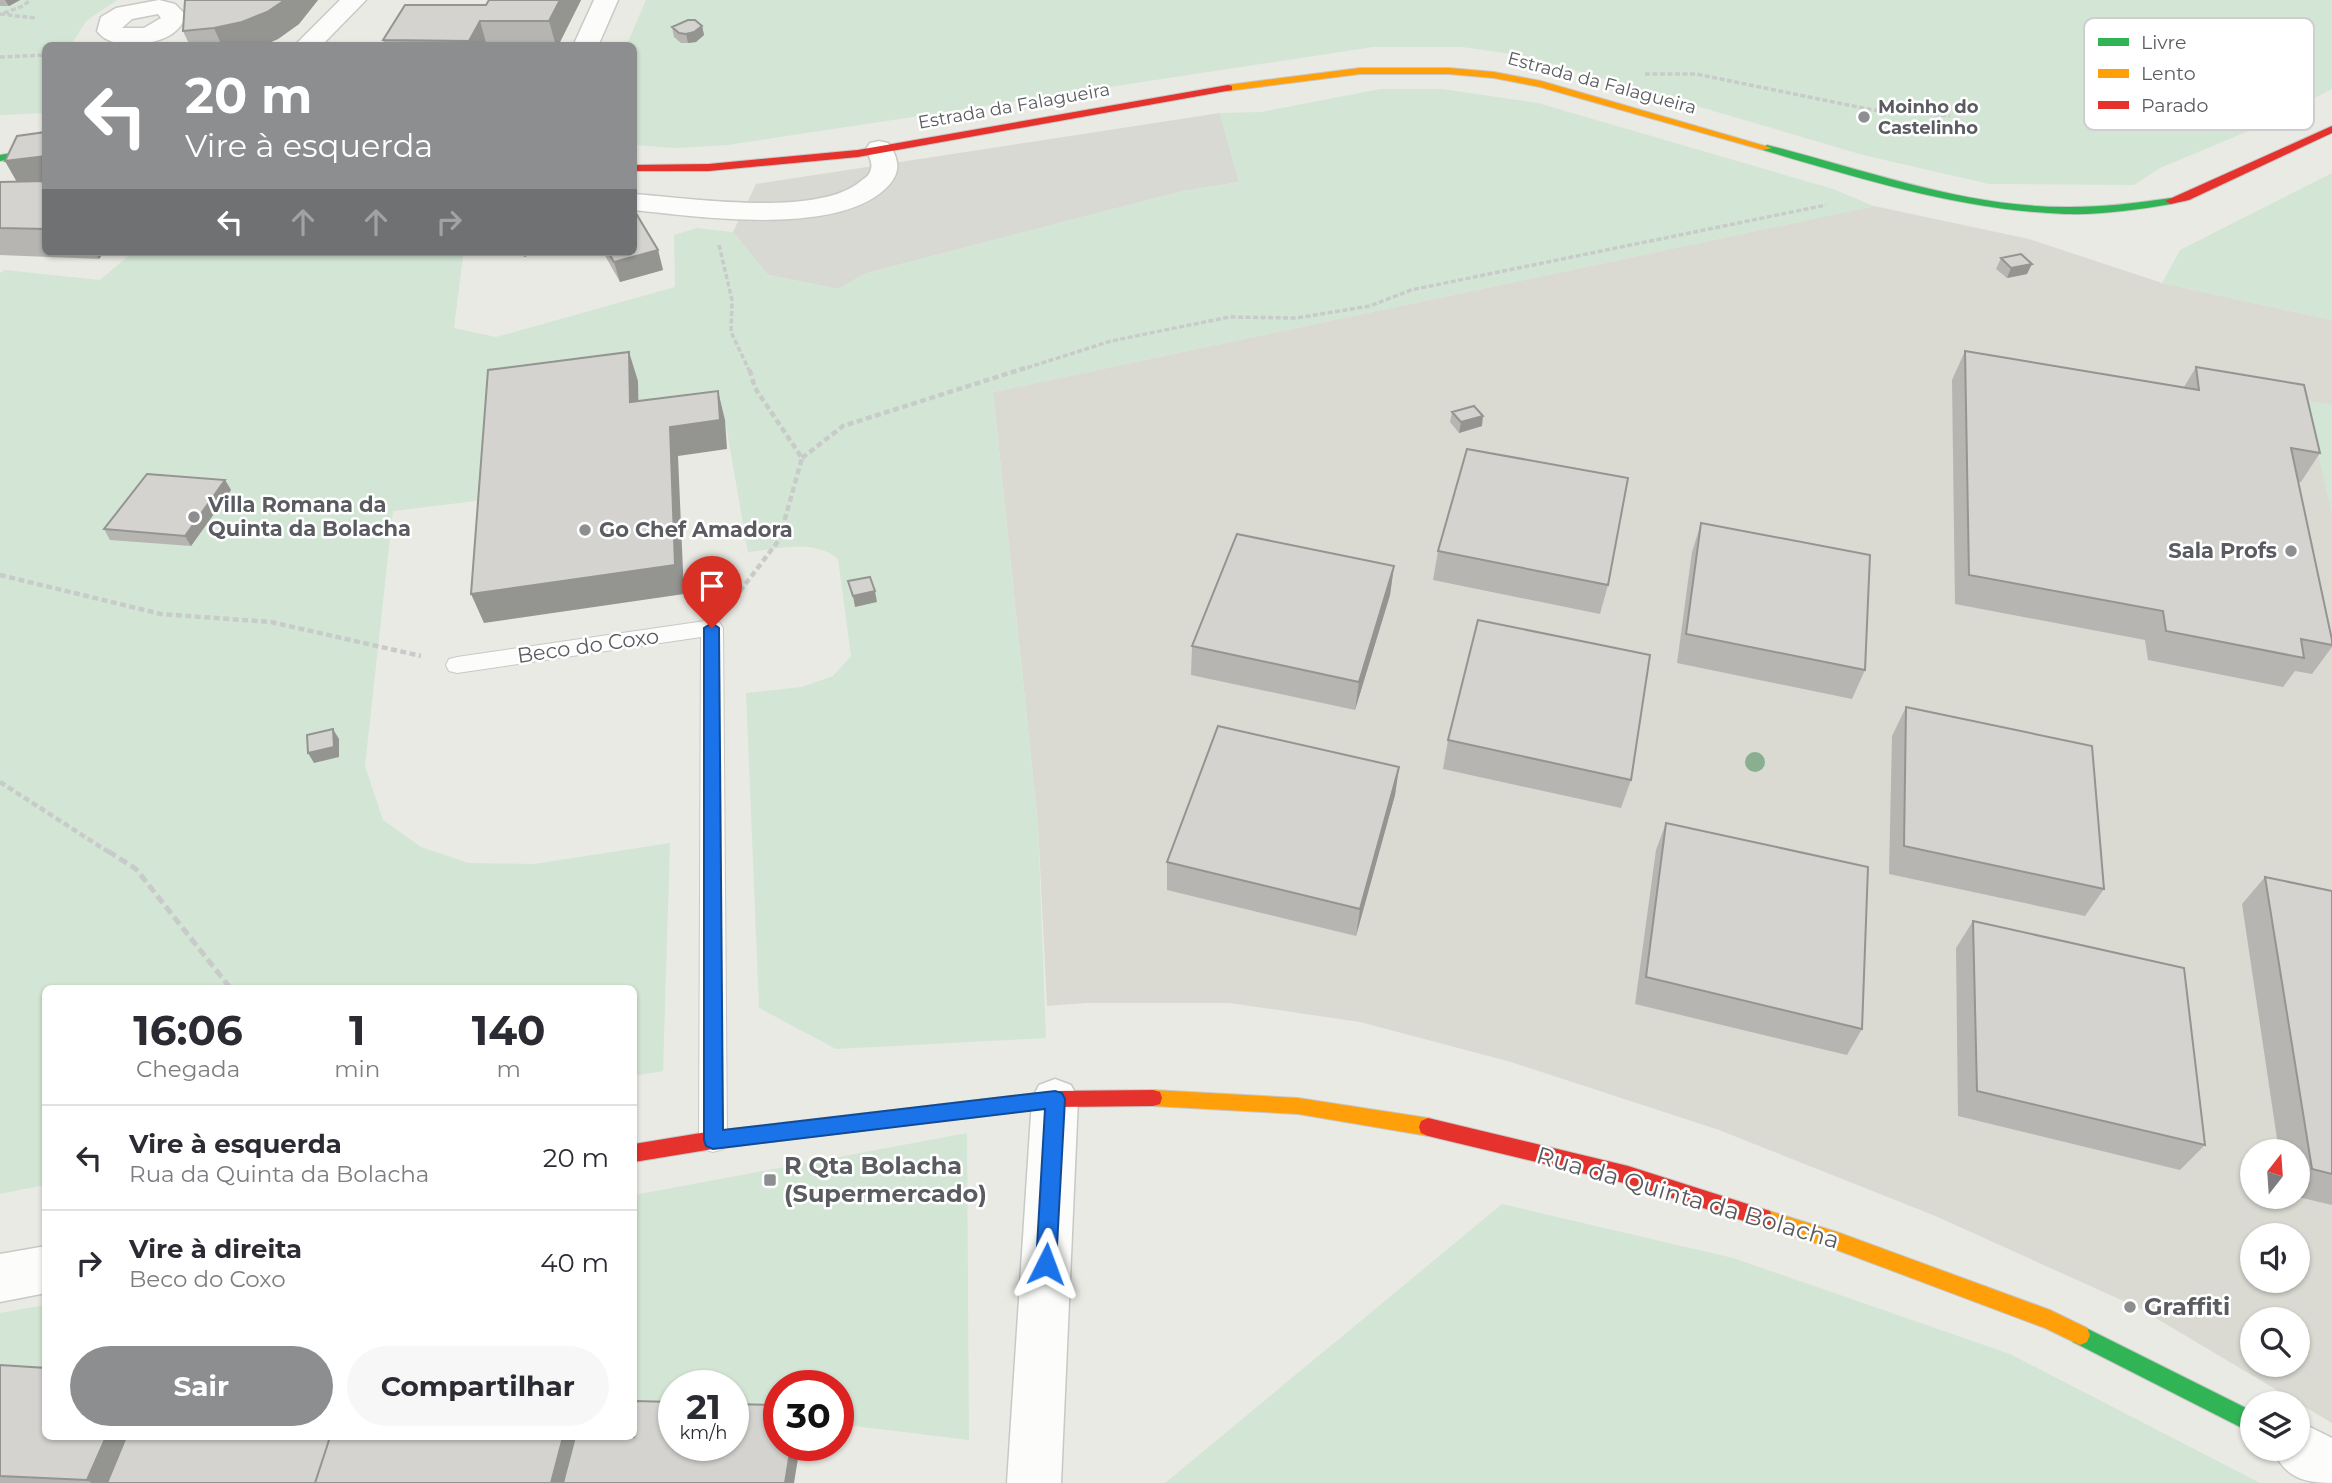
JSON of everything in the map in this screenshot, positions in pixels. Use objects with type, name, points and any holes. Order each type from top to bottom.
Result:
[{"type":"street","points":[[310,42],[354,0]]},
{"type":"street","points":[[587,42],[606,0]]},
{"type":"street","points":[[169,25],[203,7]]},
{"type":"street","name":"Estrada da Falagueira","points":[[637,168],[677,169],[773,163],[878,149],[1248,84],[1388,68],[1441,68],[1494,74],[1595,99],[1937,196],[2023,209],[2138,208],[2185,198],[2332,129]]},
{"type":"street","points":[[1,158],[13,149],[17,140]]},
{"type":"street","points":[[637,202],[793,212],[854,200],[876,185],[884,173],[885,165],[878,149]]},
{"type":"street","points":[[1,158],[42,151]]},
{"type":"street","name":"Rua da Quinta da Bolacha","points":[[637,1153],[713,1140],[1055,1099],[1176,1098],[1298,1106],[1434,1128],[1629,1175],[1837,1241],[2050,1320],[2240,1416]]},
{"type":"street","points":[[1034,1483],[1055,1099]]},
{"type":"street","points":[[0,1278],[42,1270]]},
{"type":"street","points":[[2310,1454],[2332,1468]]},
{"type":"lane","name":"Beco do Coxo","points":[[457,665],[712,628]]},
{"type":"lane","points":[[712,628],[713,1140]]},
{"type":"path","points":[[0,14],[15,10],[30,0]]},
{"type":"path","points":[[0,14],[36,18]]},
{"type":"path","points":[[0,57],[42,55]]},
{"type":"path","points":[[1595,99],[1619,80],[1656,72],[1714,77],[1883,112],[1920,117],[1950,116]]},
{"type":"path","points":[[712,628],[779,540],[802,458],[843,426],[1111,341],[1229,317],[1296,318],[1370,306],[1411,290],[1819,208],[1881,180]]},
{"type":"path","points":[[710,206],[732,300],[731,332],[747,362],[755,388],[802,458]]},
{"type":"path","points":[[0,575],[161,614],[271,622],[457,665]]},
{"type":"path","points":[[0,782],[136,869],[228,985]]},
{"type":"shaded area","points":[[1220,113],[1239,182],[1183,191],[867,273],[838,289],[768,275],[733,232],[756,184]]},
{"type":"shaded area","points":[[1874,206],[2029,239],[2162,283],[2332,320],[2332,1423],[2310,1410],[2310,1391],[2278,1391],[2255,1377],[2310,1377],[2310,1307],[2240,1307],[2240,1368],[2139,1308],[1933,1215],[1719,1130],[1511,1062],[1360,1022],[1230,1003],[1086,1003],[1047,1006],[1038,825],[993,392]]},
{"type":"green space","points":[[0,0],[117,0],[86,21],[73,42],[42,42],[42,113],[0,115]]},
{"type":"green space","points":[[646,0],[2332,0],[2332,89],[2314,98],[2314,18],[2084,18],[2084,130],[2251,130],[2160,168],[2134,185],[1989,184],[1863,155],[1526,56],[1462,47],[1373,47],[728,145],[675,148],[637,145],[637,42],[628,42]]},
{"type":"green space","points":[[1380,89],[1442,89],[1538,103],[1833,189],[1874,206],[993,392],[1038,825],[1046,1038],[836,1049],[759,1008],[746,693],[802,687],[833,676],[851,656],[838,559],[818,549],[806,547],[748,552],[725,420],[639,431],[637,381],[492,499],[393,511],[365,766],[383,820],[421,847],[469,863],[534,864],[670,843],[663,1071],[637,1075],[637,985],[42,985],[42,1186],[0,1194],[0,273],[5,270],[100,280],[128,256],[463,256],[454,328],[496,337],[675,287],[674,235],[697,228],[733,232],[768,275],[838,289],[867,273],[1183,191],[1239,182],[1220,113],[1261,112]]},
{"type":"green space","points":[[2332,173],[2332,320],[2162,283],[2180,250]]},
{"type":"green space","points":[[2305,400],[2332,405],[2332,514]]},
{"type":"green space","points":[[967,1133],[969,1440],[854,1426],[854,1370],[763,1370],[763,1419],[749,1418],[749,1370],[658,1370],[658,1416],[637,1415],[637,1194]]},
{"type":"green space","points":[[1502,1204],[1733,1258],[2010,1354],[2260,1483],[1165,1483]]},
{"type":"green space","points":[[42,1306],[42,1392],[0,1389],[0,1313]]},
{"type":"building","points":[[185,0],[285,0],[267,12],[242,22],[183,31]]},
{"type":"building","points":[[489,0],[560,0],[549,21],[480,21],[469,41],[383,40],[405,5],[486,5]]},
{"type":"building","points":[[695,20],[702,26],[686,34],[679,33],[672,27]]},
{"type":"building","points":[[42,133],[42,156],[5,161],[17,136]]},
{"type":"building","points":[[42,181],[42,229],[0,228],[0,182]]},
{"type":"building","points":[[637,215],[658,250],[637,256]]},
{"type":"building","points":[[2021,254],[2032,264],[2011,268],[2001,258]]},
{"type":"building","points":[[610,256],[636,256],[614,262]]},
{"type":"building","points":[[1965,351],[2199,390],[2196,367],[2304,385],[2320,453],[2291,448],[2332,645],[2301,639],[2304,658],[2166,631],[2163,611],[1969,575]]},
{"type":"building","name":"Go Chef Amadora","points":[[629,352],[630,402],[718,391],[720,420],[670,427],[675,565],[471,594],[488,370]]},
{"type":"building","points":[[1474,406],[1483,416],[1461,422],[1452,412]]},
{"type":"building","points":[[1467,449],[1628,478],[1608,585],[1438,551]]},
{"type":"building","points":[[147,474],[225,480],[185,536],[104,529]]},
{"type":"building","points":[[1701,523],[1870,555],[1865,670],[1686,634]]},
{"type":"building","points":[[1237,534],[1394,566],[1359,682],[1192,646]]},
{"type":"building","points":[[870,577],[875,591],[853,596],[848,581]]},
{"type":"building","points":[[1478,620],[1650,655],[1631,780],[1448,740]]},
{"type":"building","points":[[1906,707],[2092,746],[2104,889],[1904,846]]},
{"type":"building","points":[[1218,726],[1399,767],[1360,909],[1167,862]]},
{"type":"building","points":[[333,729],[334,747],[308,753],[307,735]]},
{"type":"building","points":[[1666,823],[1868,867],[1862,1029],[1646,977]]},
{"type":"building","points":[[2265,877],[2332,891],[2332,1174],[2312,1169],[2310,1139],[2307,1139]]},
{"type":"building","points":[[1973,921],[2184,968],[2205,1145],[1977,1091]]},
{"type":"building","points":[[0,1365],[42,1368],[42,1440],[105,1440],[87,1480],[0,1476]]},
{"type":"building","points":[[637,1401],[658,1402],[658,1461],[749,1461],[749,1404],[763,1405],[763,1461],[789,1461],[785,1483],[563,1483],[574,1440],[637,1440]]},
{"type":"building","points":[[125,1440],[329,1440],[315,1483],[107,1483]]},
{"type":"building","points":[[329,1440],[562,1440],[551,1483],[315,1483]]},
{"type":"traffic: fast","points":[[1767,148],[1916,189],[2017,207],[2068,211],[2119,209],[2171,201]]},
{"type":"traffic: fast","points":[[0,158],[42,151]]},
{"type":"traffic: fast","points":[[2080,1335],[2240,1416]]},
{"type":"traffic: slow","points":[[1228,88],[1360,71],[1449,71],[1494,75],[1541,84],[1767,148]]},
{"type":"traffic: slow","points":[[1153,1098],[1298,1106],[1428,1127]]},
{"type":"traffic: slow","points":[[1763,1218],[1837,1241],[2050,1320],[2080,1335]]},
{"type":"traffic: jam","points":[[637,168],[784,162],[858,153],[1007,129],[1228,88]]},
{"type":"traffic: jam","points":[[2171,201],[2185,198],[2332,129]]},
{"type":"traffic: jam","points":[[637,1153],[713,1140],[1055,1099],[1153,1098]]},
{"type":"traffic: jam","points":[[1428,1127],[1628,1175],[1763,1218]]},
{"type":"place","name":"Moinho do Castelinho","points":[[1864,117]]},
{"type":"place","name":"Villa Romana da Quinta da Bolacha","points":[[194,517]]},
{"type":"place","name":"Go Chef Amadora","points":[[585,530]]},
{"type":"place","name":"Sala Profs","points":[[2291,551]]},
{"type":"place","name":"R Qta Bolacha (Supermercado)","points":[[770,1180]]},
{"type":"place","name":"Graffiti","points":[[2130,1307]]},
{"type":"route","points":[[712,628],[713,1140],[1055,1099],[1046,1264]]}]
